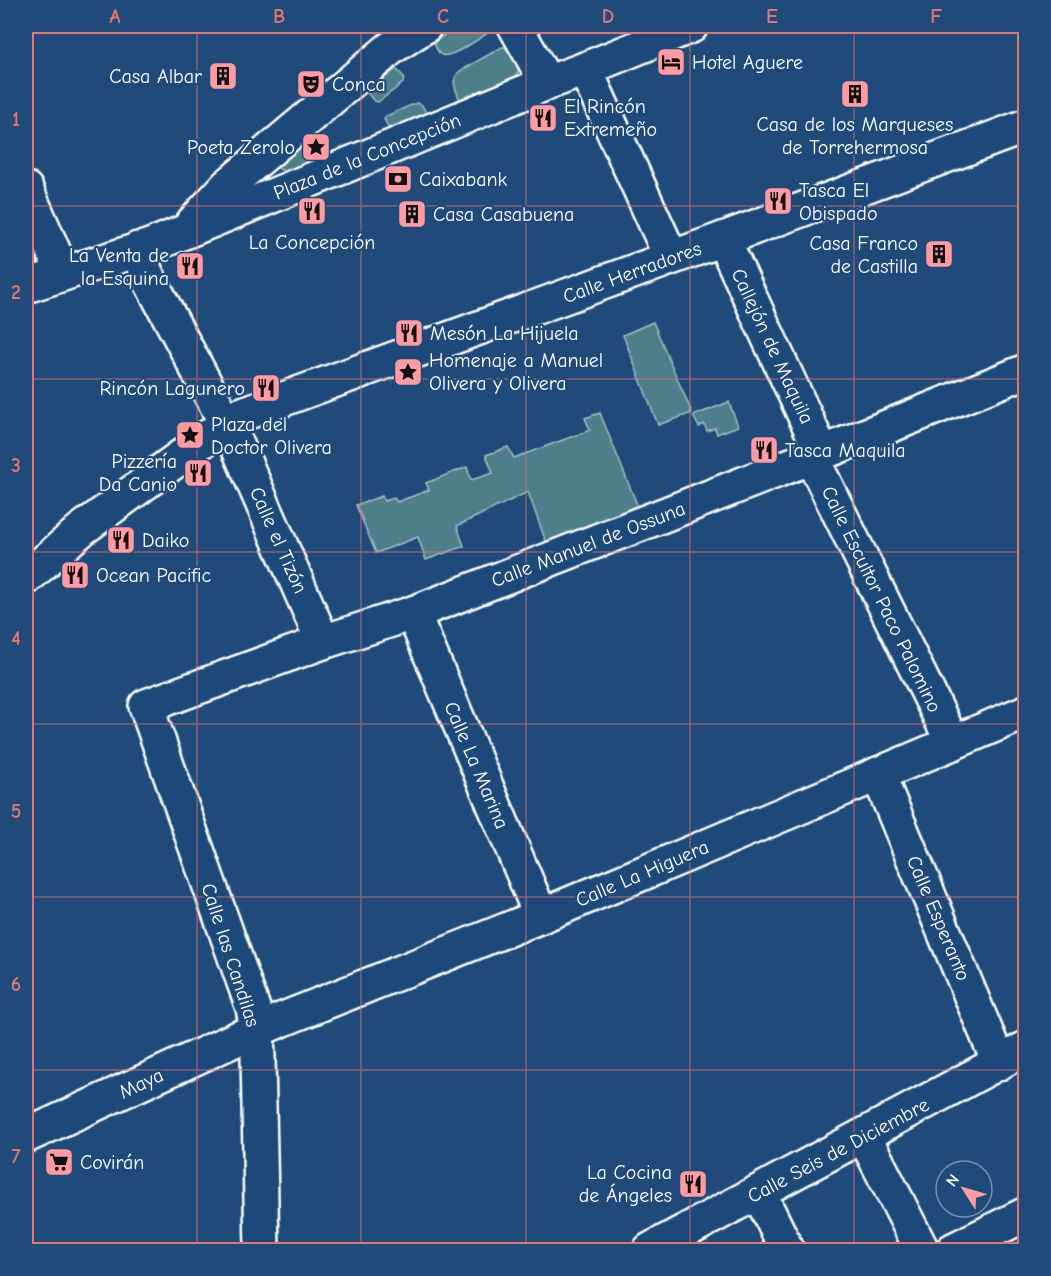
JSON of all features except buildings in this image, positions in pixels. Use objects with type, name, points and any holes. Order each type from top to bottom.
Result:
[{"type":"street","name":"Plaza de la Concepción","points":[[187,230],[227,186],[391,48],[425,26]]},
{"type":"street","points":[[514,26],[547,83]]},
{"type":"street","name":"Plaza de la Concepción","points":[[26,286],[63,273],[142,261],[187,230],[691,26]]},
{"type":"street","points":[[585,69],[671,257]]},
{"type":"street","name":"Calle Herradores","points":[[233,426],[671,257],[1026,126]]},
{"type":"street","points":[[26,189],[63,273]]},
{"type":"street","name":"Callejón de Maquila","points":[[723,239],[817,455]]},
{"type":"street","points":[[26,578],[82,529],[233,426],[142,261]]},
{"type":"street","name":"Calle Manuel de Ossuna","points":[[146,706],[323,642],[413,613],[1026,371]]},
{"type":"street","name":"Calle el Tizón","points":[[233,426],[323,642]]},
{"type":"street","name":"Calle Escultor Paco Palomino","points":[[817,455],[953,742]]},
{"type":"street","name":"Calle La Marina","points":[[413,613],[541,916]]},
{"type":"street","name":"Calle las Candilas","points":[[146,706],[253,1008],[257,1031],[262,1251]]},
{"type":"street","name":"Calle La Higuera","points":[[257,1031],[541,916],[1026,712]]},
{"type":"street","name":"Calle Esperanto","points":[[878,774],[1012,1056]]},
{"type":"street","name":"Maya","points":[[26,1136],[257,1031]]},
{"type":"street","name":"Calle Seis de Diciembre","points":[[650,1251],[1012,1056]]},
{"type":"street","points":[[864,1136],[921,1251]]},
{"type":"street","points":[[759,1192],[787,1251]]},
{"type":"street","points":[[953,1251],[1026,1214]]},
{"type":"green space","points":[[456,26],[494,26],[492,30],[453,54],[442,55],[434,43]]},
{"type":"green space","points":[[505,47],[513,57],[517,66],[518,72],[515,77],[460,100],[454,84],[457,74]]},
{"type":"green space","points":[[396,69],[404,77],[403,83],[378,102],[374,101],[368,94],[370,90]]},
{"type":"green space","points":[[416,103],[422,105],[425,115],[392,129],[388,127],[384,119],[386,116]]},
{"type":"green space","points":[[303,141],[315,160],[314,162],[287,172],[278,168],[279,162]]},
{"type":"green space","points":[[653,322],[692,413],[658,425],[623,335]]},
{"type":"green space","points":[[729,402],[738,426],[717,434],[715,428],[707,431],[704,424],[699,427],[693,416]]},
{"type":"green space","points":[[600,413],[638,507],[546,542],[528,492],[457,526],[464,546],[426,560],[418,537],[376,553],[356,505],[382,496],[384,501],[394,498],[397,502],[429,490],[426,483],[467,467],[471,480],[493,473],[486,455],[508,447],[514,458],[590,430],[585,418]]},
{"type":"place","name":"Hotel Aguere","points":[[671,62]]},
{"type":"place","name":"Casa Albar","points":[[223,76]]},
{"type":"place","name":"Conca","points":[[311,84]]},
{"type":"place","name":"Casa de los Marqueses de Torrehermosa","points":[[855,94]]},
{"type":"place","name":"El Rincón Extremeño","points":[[543,118]]},
{"type":"place","name":"Poeta Zerolo","points":[[316,147]]},
{"type":"place","name":"Caixabank","points":[[398,179]]},
{"type":"place","name":"Tasca El Obispado","points":[[778,201]]},
{"type":"place","name":"La Concepción","points":[[312,211]]},
{"type":"place","name":"Casa Casabuena","points":[[412,214]]},
{"type":"place","name":"Casa Franco de Castilla","points":[[939,254]]},
{"type":"place","name":"La Venta de la Esquina","points":[[190,266]]},
{"type":"place","name":"Mesón La Hijuela","points":[[409,333]]},
{"type":"place","name":"Homenaje a Manuel Olivera y Olivera","points":[[408,372]]},
{"type":"place","name":"Rincón Lagunero","points":[[266,388]]},
{"type":"place","name":"Plaza del Doctor Olivera","points":[[190,435]]},
{"type":"place","name":"Tasca Maquila","points":[[764,450]]},
{"type":"place","name":"Pizzería Da Canio","points":[[198,473]]},
{"type":"place","name":"Daiko","points":[[121,540]]},
{"type":"place","name":"Ocean Pacific","points":[[75,575]]},
{"type":"place","name":"Covirán","points":[[59,1162]]},
{"type":"place","name":"La Cocina de Ángeles","points":[[693,1184]]}]
